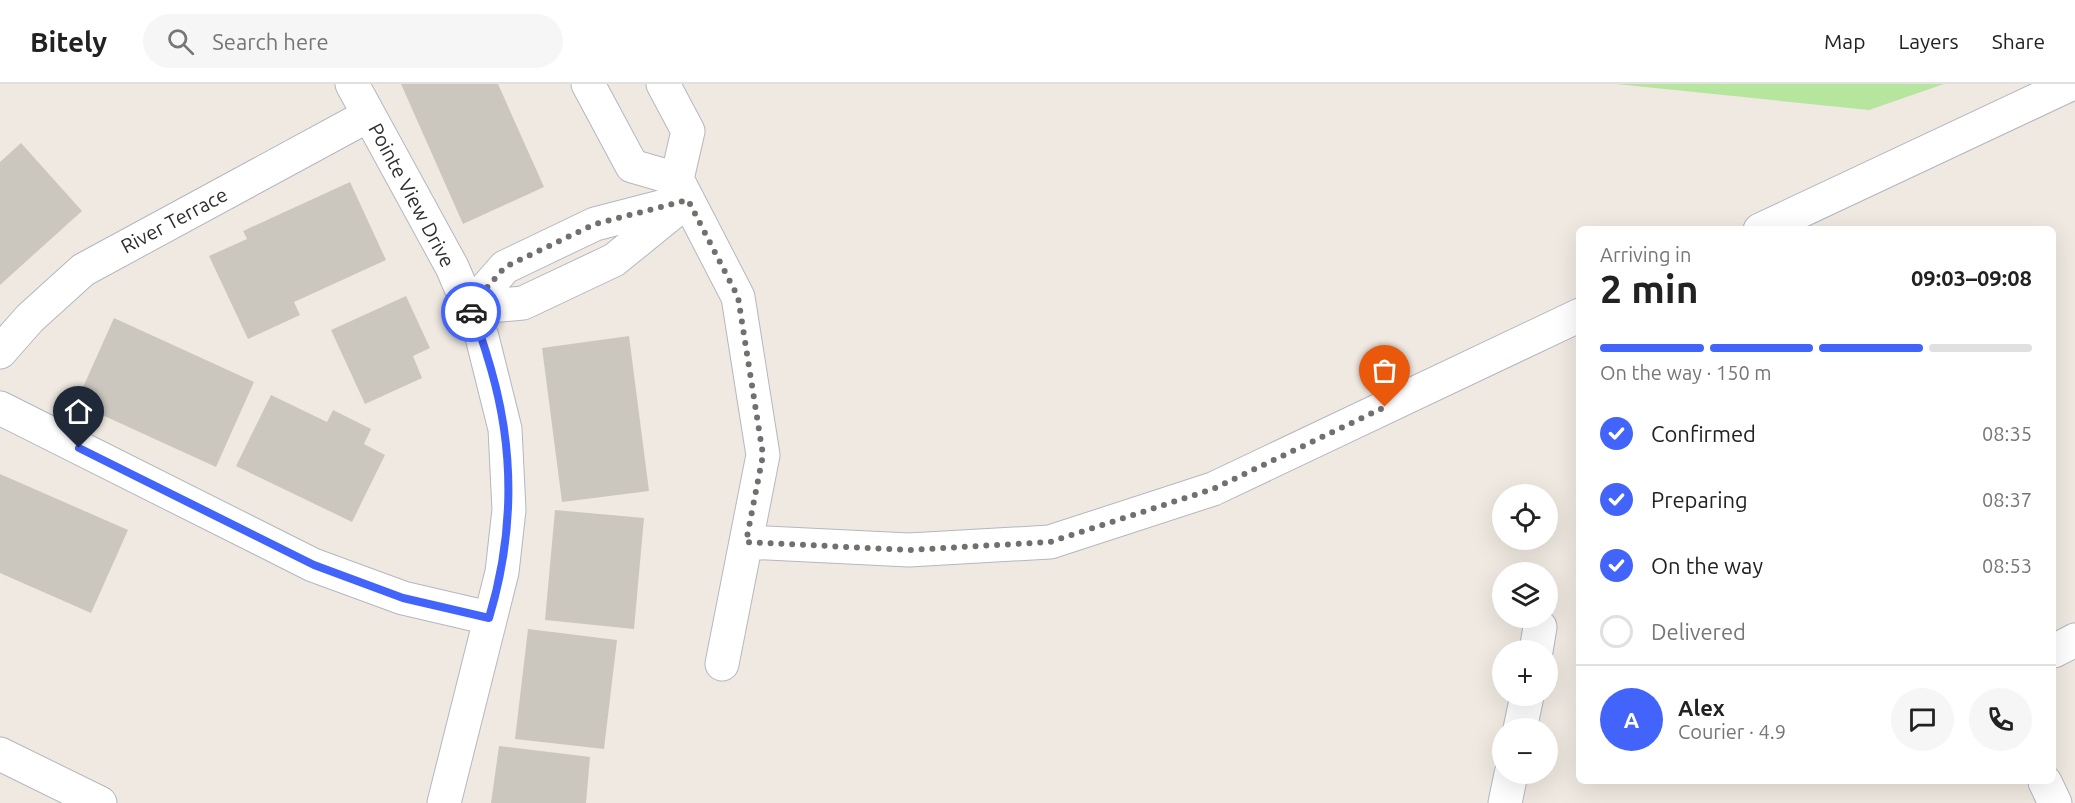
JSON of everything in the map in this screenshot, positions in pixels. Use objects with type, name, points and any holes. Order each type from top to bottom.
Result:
[{"type":"street","name":"Pointe View Drive","points":[[352,84],[452,267],[482,337],[503,415],[508,461],[506,544],[502,572],[444,803]]},
{"type":"street","points":[[588,84],[632,166],[683,189]]},
{"type":"street","points":[[663,84],[688,131],[683,189],[738,297],[763,455],[722,664]]},
{"type":"street","points":[[1777,226],[2071,84]]},
{"type":"street","name":"River Terrace","points":[[0,352],[30,318],[82,270],[369,115]]},
{"type":"street","points":[[469,308],[523,303],[614,260],[683,189]]},
{"type":"street","points":[[746,542],[909,550],[1050,542],[1213,489],[1576,317]]},
{"type":"street","points":[[0,408],[314,565],[403,598],[489,618]]},
{"type":"street","points":[[2056,650],[2075,640]]},
{"type":"street","points":[[0,754],[99,803]]},
{"type":"street","points":[[1505,803],[1509,784]]},
{"type":"street","points":[[2046,784],[2055,803]]},
{"type":"green space","points":[[1616,84],[1944,84],[1869,110]]},
{"type":"building","points":[[401,84],[498,84],[544,187],[463,224]]},
{"type":"building","points":[[21,143],[82,211],[0,285],[0,162]]},
{"type":"building","points":[[350,182],[386,260],[294,302],[300,315],[248,339],[209,256],[247,239],[243,231]]},
{"type":"building","points":[[406,296],[430,348],[413,356],[422,378],[365,404],[331,330]]},
{"type":"building","points":[[114,318],[254,382],[216,467],[76,403]]},
{"type":"building","points":[[629,336],[649,491],[562,502],[542,348]]},
{"type":"building","points":[[271,395],[327,422],[333,410],[371,429],[364,444],[385,455],[352,522],[236,466]]},
{"type":"building","points":[[0,474],[128,530],[91,613],[0,573]]},
{"type":"building","points":[[555,510],[644,518],[634,629],[545,620]]},
{"type":"building","points":[[528,629],[617,640],[604,749],[515,739]]},
{"type":"building","points":[[499,746],[590,757],[586,803],[491,803]]},
{"type":"way so far","points":[[471,312],[469,308],[505,267],[595,224],[688,200],[738,297],[763,455],[746,542],[909,550],[1050,542],[1213,489],[1385,407]]},
{"type":"route","points":[[79,448],[314,565],[403,598],[489,618],[502,572],[506,544],[509,510],[508,461],[503,415],[482,337],[471,312]]}]
